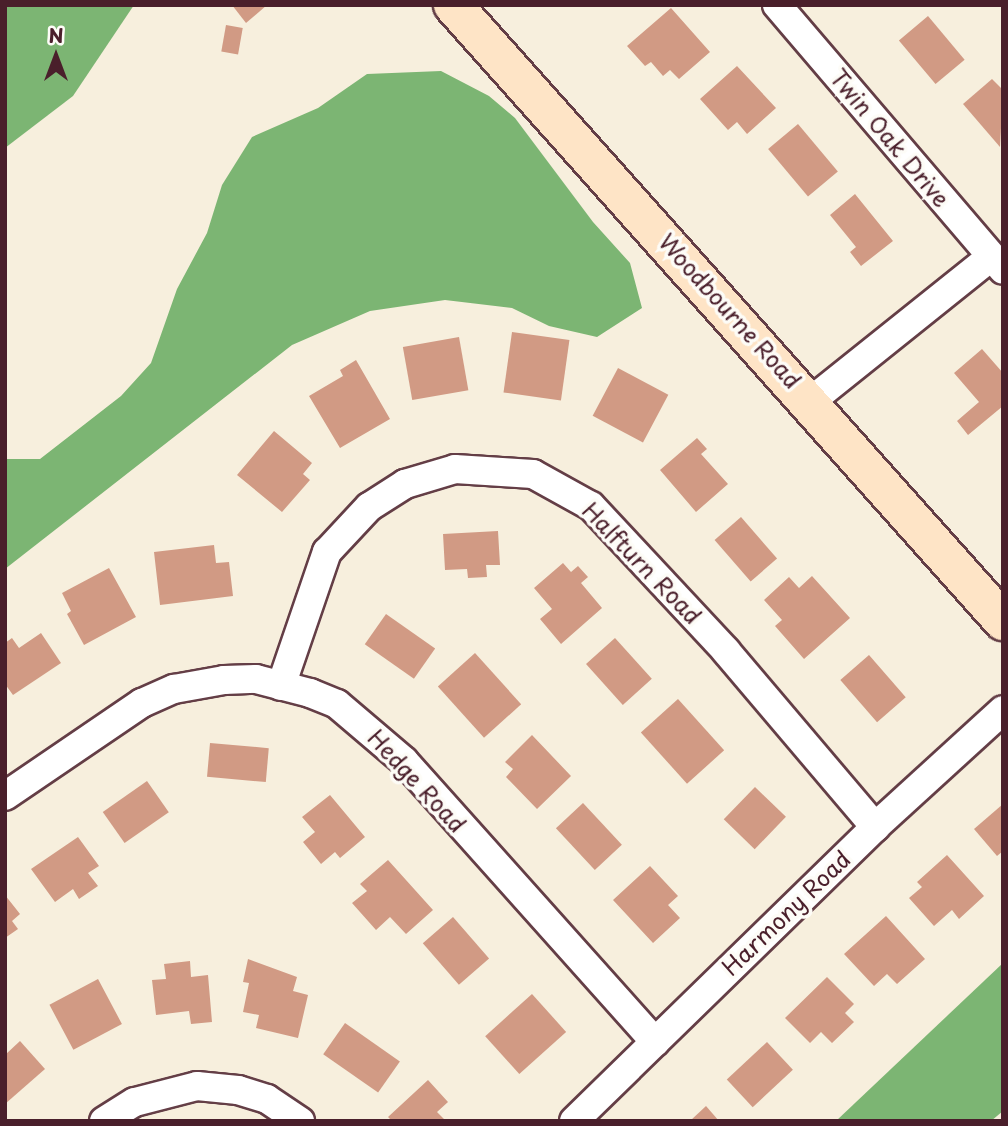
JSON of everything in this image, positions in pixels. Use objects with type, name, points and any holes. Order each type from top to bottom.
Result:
[{"type":"main road","name":"Woodbourne Road","points":[[453,5],[811,401],[1003,621]]},
{"type":"street","name":"Twin Oak Drive","points":[[777,5],[997,264]]},
{"type":"street","points":[[811,401],[997,264]]},
{"type":"street","name":"Halfturn Road","points":[[281,686],[322,563],[369,507],[405,484],[455,469],[533,474],[591,506],[726,651],[875,827]]},
{"type":"street","name":"Hedge Road","points":[[5,796],[142,704],[174,690],[224,680],[256,679],[337,704],[404,761],[655,1042]]},
{"type":"street","name":"Harmony Road","points":[[574,1121],[875,827],[1003,710]]},
{"type":"street","points":[[104,1121],[135,1102],[197,1086],[238,1090],[267,1099],[300,1121]]},
{"type":"green space","points":[[5,5],[134,5],[73,96],[5,148]]},
{"type":"green space","points":[[441,71],[489,96],[515,118],[593,222],[630,263],[642,308],[597,337],[549,326],[512,308],[445,300],[370,311],[292,345],[5,569],[5,459],[40,459],[121,396],[151,363],[177,289],[207,233],[222,185],[252,137],[318,108],[367,74]]},
{"type":"green space","points":[[1003,963],[1003,1111],[991,1121],[836,1121]]},
{"type":"building","points":[[232,5],[267,5],[246,23]]},
{"type":"building","points":[[671,8],[710,52],[679,79],[670,70],[663,76],[651,62],[645,66],[627,46]]},
{"type":"building","points":[[928,16],[965,60],[936,84],[899,40]]},
{"type":"building","points":[[226,25],[243,28],[238,55],[221,52]]},
{"type":"building","points":[[737,66],[776,108],[747,134],[737,122],[728,130],[700,99]]},
{"type":"building","points":[[992,79],[1003,90],[1000,147],[963,104]]},
{"type":"building","points":[[798,124],[838,171],[808,197],[768,149]]},
{"type":"building","points":[[855,194],[893,241],[861,266],[850,252],[856,247],[830,215]]},
{"type":"building","points":[[512,332],[569,340],[561,400],[504,392]]},
{"type":"building","points":[[459,337],[468,390],[412,400],[403,347]]},
{"type":"building","points":[[982,349],[1003,373],[1003,406],[968,435],[957,421],[979,402],[954,373]]},
{"type":"building","points":[[356,360],[390,419],[340,448],[309,396],[343,376],[340,370]]},
{"type":"building","points":[[618,368],[668,395],[643,442],[593,416]]},
{"type":"building","points":[[274,431],[312,463],[303,474],[310,480],[282,512],[237,475]]},
{"type":"building","points":[[697,438],[707,449],[701,454],[728,484],[696,512],[660,470]]},
{"type":"building","points":[[741,517],[777,559],[751,581],[715,540]]},
{"type":"building","points":[[498,531],[500,565],[486,565],[487,577],[468,578],[467,569],[445,570],[443,534]]},
{"type":"building","points":[[214,545],[216,563],[229,562],[233,596],[160,605],[154,552]]},
{"type":"building","points":[[563,563],[571,572],[578,566],[588,577],[581,583],[602,608],[561,644],[540,619],[552,609],[534,588]]},
{"type":"building","points":[[109,568],[136,617],[84,645],[67,614],[71,611],[62,593]]},
{"type":"building","points":[[812,576],[850,618],[804,659],[775,626],[782,620],[764,600],[789,577],[799,588]]},
{"type":"building","points":[[386,614],[435,648],[414,679],[365,644]]},
{"type":"building","points":[[41,633],[61,663],[13,695],[5,684],[5,643],[12,638],[19,648]]},
{"type":"building","points":[[615,638],[652,679],[623,705],[586,664]]},
{"type":"building","points":[[475,653],[521,704],[484,738],[438,686]]},
{"type":"building","points":[[869,655],[906,697],[877,722],[840,680]]},
{"type":"building","points":[[678,699],[724,750],[687,784],[641,732]]},
{"type":"building","points":[[532,735],[571,776],[537,809],[506,777],[513,769],[505,762]]},
{"type":"building","points":[[210,743],[269,748],[266,782],[207,777]]},
{"type":"building","points":[[147,781],[169,812],[125,843],[103,812]]},
{"type":"building","points":[[755,787],[786,817],[755,849],[724,819]]},
{"type":"building","points":[[330,795],[365,837],[340,858],[335,852],[321,864],[303,842],[315,832],[302,817]]},
{"type":"building","points":[[583,803],[622,845],[595,870],[556,828]]},
{"type":"building","points":[[1003,804],[1003,851],[997,856],[974,829]]},
{"type":"building","points":[[78,837],[99,866],[88,873],[98,886],[79,899],[73,889],[55,902],[31,869]]},
{"type":"building","points":[[947,855],[984,896],[959,919],[952,910],[934,926],[909,898],[922,887],[917,882]]},
{"type":"building","points":[[388,860],[433,910],[406,934],[390,917],[376,930],[352,903],[367,891],[360,884]]},
{"type":"building","points":[[650,866],[678,896],[668,905],[680,918],[653,943],[613,900]]},
{"type":"building","points":[[5,895],[20,914],[12,921],[18,929],[5,938]]},
{"type":"building","points":[[886,916],[925,959],[897,984],[887,974],[874,986],[844,954]]},
{"type":"building","points":[[453,917],[489,959],[459,985],[423,943]]},
{"type":"building","points":[[248,959],[297,977],[293,991],[308,995],[298,1038],[256,1028],[259,1015],[243,1012],[249,983],[243,982]]},
{"type":"building","points":[[190,961],[191,977],[208,975],[212,1022],[191,1024],[189,1011],[156,1015],[152,980],[166,979],[164,964]]},
{"type":"building","points":[[827,977],[854,1004],[845,1013],[854,1022],[832,1043],[821,1032],[810,1043],[785,1018]]},
{"type":"building","points":[[98,979],[122,1024],[73,1050],[49,1005]]},
{"type":"building","points":[[532,994],[566,1032],[519,1074],[485,1036]]},
{"type":"building","points":[[345,1023],[400,1061],[378,1093],[323,1054]]},
{"type":"building","points":[[20,1041],[45,1069],[5,1104],[5,1055]]},
{"type":"building","points":[[767,1042],[793,1070],[753,1107],[727,1080]]},
{"type":"building","points":[[428,1080],[448,1102],[437,1112],[446,1121],[392,1121],[388,1117]]},
{"type":"building","points":[[706,1106],[719,1121],[690,1121]]}]
